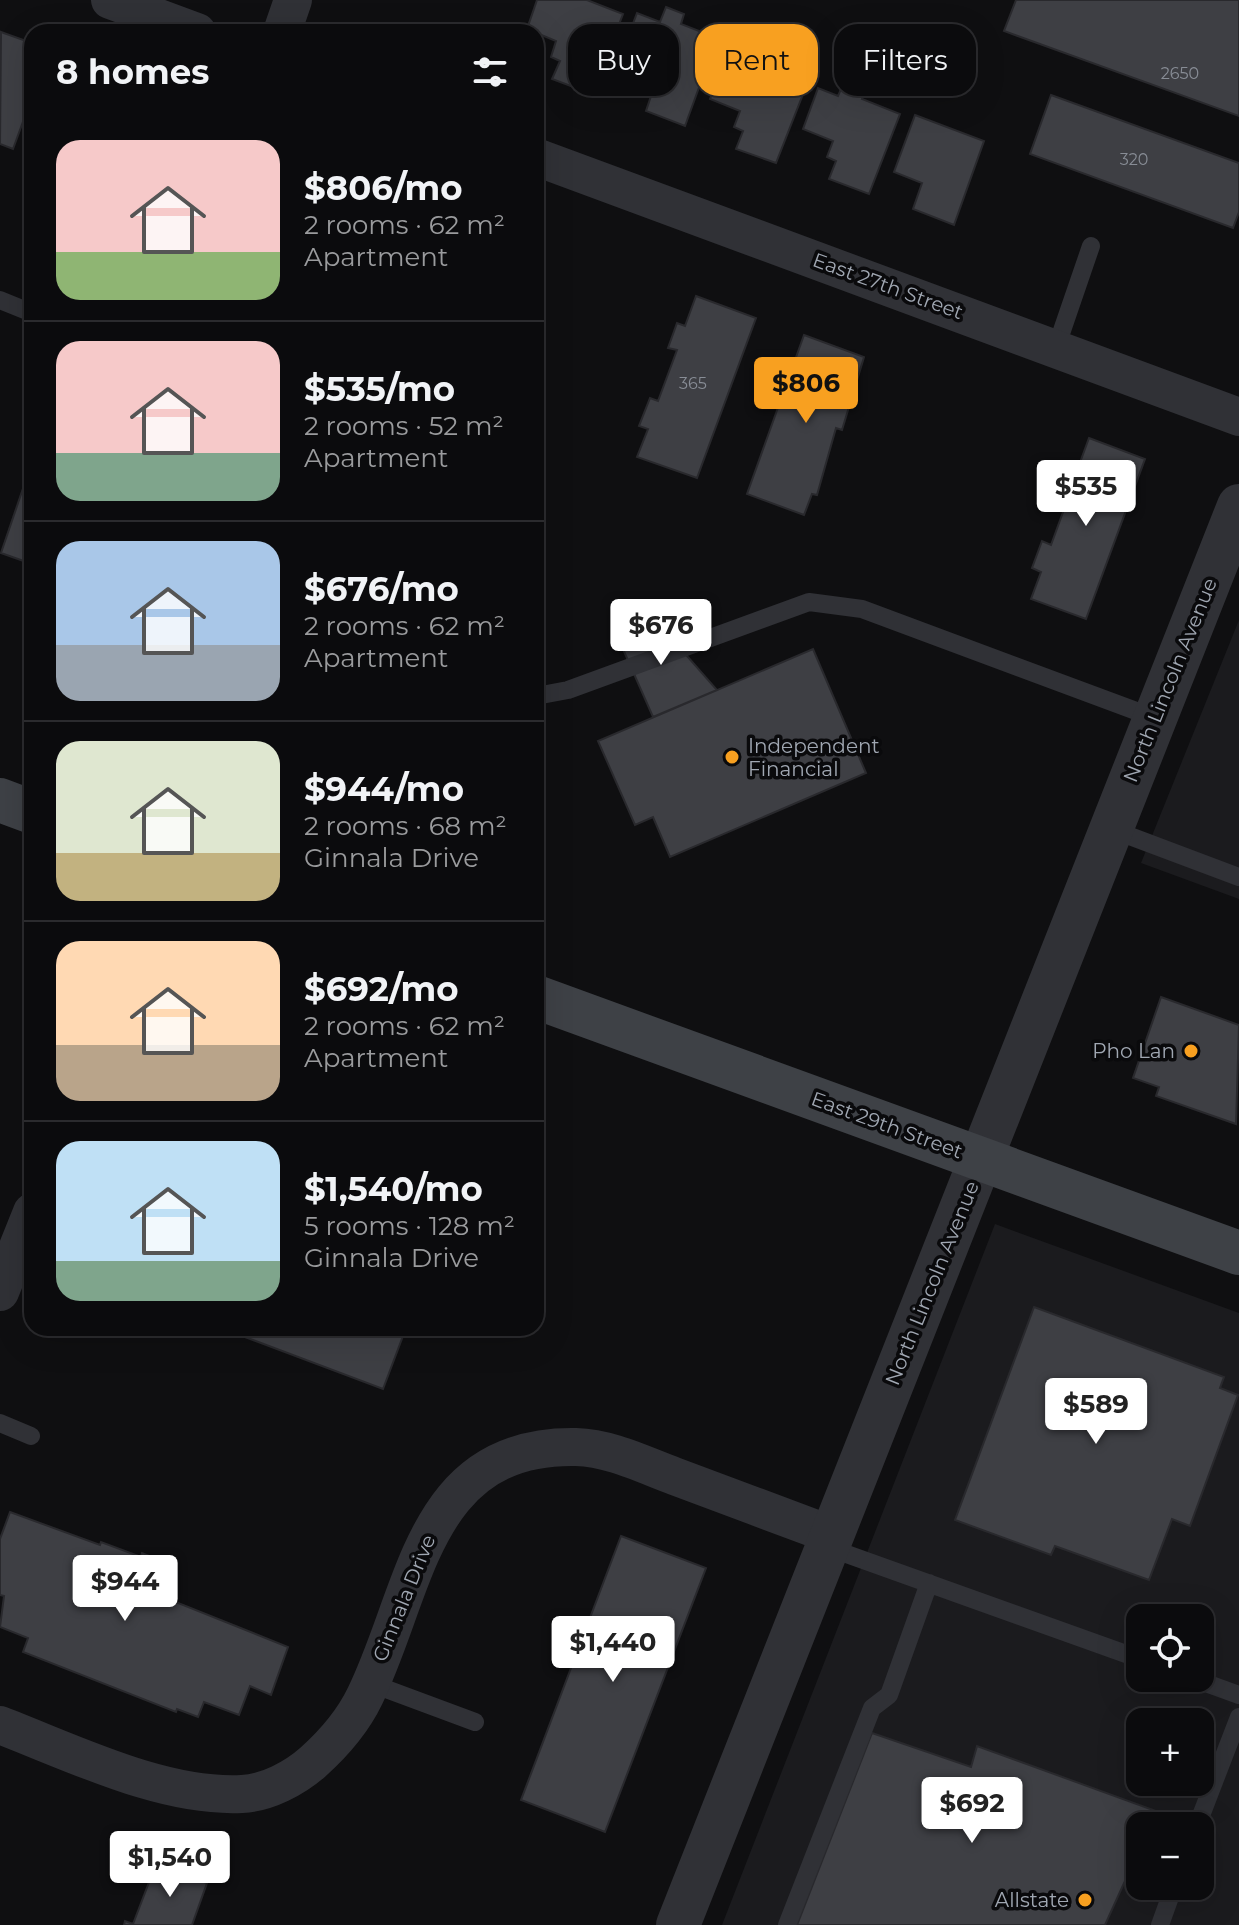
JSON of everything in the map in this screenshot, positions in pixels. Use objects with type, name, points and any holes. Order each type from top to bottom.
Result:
[{"type":"main road","points":[[0,800],[24,809]]},
{"type":"main road","name":"East 29th Street","points":[[544,1000],[1239,1253]]},
{"type":"street","points":[[110,0],[175,24]]},
{"type":"street","points":[[285,24],[293,0]]},
{"type":"street","name":"East 27th Street","points":[[544,160],[1239,417]]},
{"type":"street","name":"North Lincoln Avenue","points":[[678,1925],[1239,506]]},
{"type":"street","points":[[0,1292],[24,1232]]},
{"type":"street","name":"Ginnala Drive","points":[[0,1725],[175,1788],[245,1794],[281,1783],[318,1757],[349,1721],[370,1683],[430,1531],[458,1490],[478,1473],[523,1453],[548,1448],[603,1450],[830,1541]]},
{"type":"lane","points":[[1056,348],[1091,246]]},
{"type":"lane","points":[[0,300],[24,310]]},
{"type":"lane","points":[[544,694],[568,690],[809,602],[862,609],[1155,718]]},
{"type":"lane","points":[[1111,829],[1239,877]]},
{"type":"lane","points":[[0,1423],[31,1436]]},
{"type":"lane","points":[[830,1541],[929,1583],[1126,1654]]},
{"type":"lane","points":[[787,1925],[872,1708],[889,1695],[929,1583]]},
{"type":"lane","points":[[370,1683],[475,1722]]},
{"type":"lane","points":[[1214,1686],[1239,1695]]},
{"type":"lane","points":[[1202,1812],[1239,1717]]},
{"type":"lane","points":[[1160,1925],[1169,1900]]},
{"type":"shaded area","points":[[1239,620],[1239,899],[1141,863]]},
{"type":"shaded area","points":[[995,1224],[1239,1313],[1239,1925],[722,1925]]},
{"type":"building","points":[[537,0],[587,0],[623,14],[619,24],[568,24],[568,85],[552,79],[560,61],[551,57],[556,41],[544,36],[544,24],[529,24]]},
{"type":"building","points":[[1016,0],[1239,0],[1239,116],[1004,31]]},
{"type":"building","points":[[666,7],[684,14],[681,24],[695,29],[696,96],[685,126],[646,111],[651,96],[679,96],[679,24],[633,24],[637,13],[660,22]]},
{"type":"building","points":[[1,32],[24,40],[24,119],[13,149],[0,144]]},
{"type":"building","points":[[818,88],[834,96],[863,96],[862,99],[900,114],[869,194],[829,179],[836,161],[827,157],[833,141],[803,129],[815,96],[818,96]]},
{"type":"building","points":[[1051,95],[1239,163],[1239,212],[1233,228],[1030,154]]},
{"type":"building","points":[[711,96],[802,96],[776,163],[736,149],[743,131],[734,127],[740,111],[710,99]]},
{"type":"building","points":[[915,115],[984,141],[954,225],[913,209],[922,183],[894,172]]},
{"type":"building","points":[[696,296],[756,318],[697,478],[637,457],[648,429],[639,426],[650,398],[658,401],[677,350],[668,348],[677,323],[685,326]]},
{"type":"building","points":[[804,335],[864,357],[842,430],[836,428],[817,495],[812,494],[804,515],[747,494]]},
{"type":"building","points":[[1089,438],[1145,459],[1086,619],[1031,599],[1041,572],[1032,568],[1042,541],[1051,545],[1070,493],[1061,490],[1070,465],[1078,468]]},
{"type":"building","points":[[24,485],[24,561],[1,553]]},
{"type":"building","points":[[651,615],[717,690],[653,717],[615,631]]},
{"type":"building","name":"Independent Financial","points":[[813,649],[866,773],[670,857],[653,817],[635,825],[598,741]]},
{"type":"building","name":"Pho Lan","points":[[1161,997],[1239,1025],[1236,1124],[1156,1096],[1159,1087],[1133,1078]]},
{"type":"building","points":[[1034,1307],[1224,1377],[1220,1388],[1238,1395],[1190,1526],[1172,1519],[1149,1580],[1055,1546],[1051,1555],[955,1520]]},
{"type":"building","points":[[242,1336],[403,1336],[383,1389]]},
{"type":"building","points":[[10,1512],[100,1545],[101,1542],[141,1557],[142,1553],[175,1566],[163,1597],[288,1647],[271,1695],[250,1686],[239,1715],[204,1702],[198,1717],[177,1709],[176,1712],[23,1652],[28,1638],[0,1627],[4,1596],[0,1595],[0,1539]]},
{"type":"building","points":[[621,1536],[706,1568],[605,1832],[521,1800]]},
{"type":"building","points":[[872,1733],[971,1767],[977,1746],[1156,1811],[1126,1812],[1126,1879],[1105,1925],[797,1925]]},
{"type":"building","points":[[156,1864],[207,1883],[192,1925],[124,1925],[125,1921],[133,1924]]},
{"type":"place","name":"Independent Financial","points":[[732,757]]},
{"type":"place","name":"Pho Lan","points":[[1191,1051]]},
{"type":"place","name":"Allstate","points":[[1085,1900]]}]
